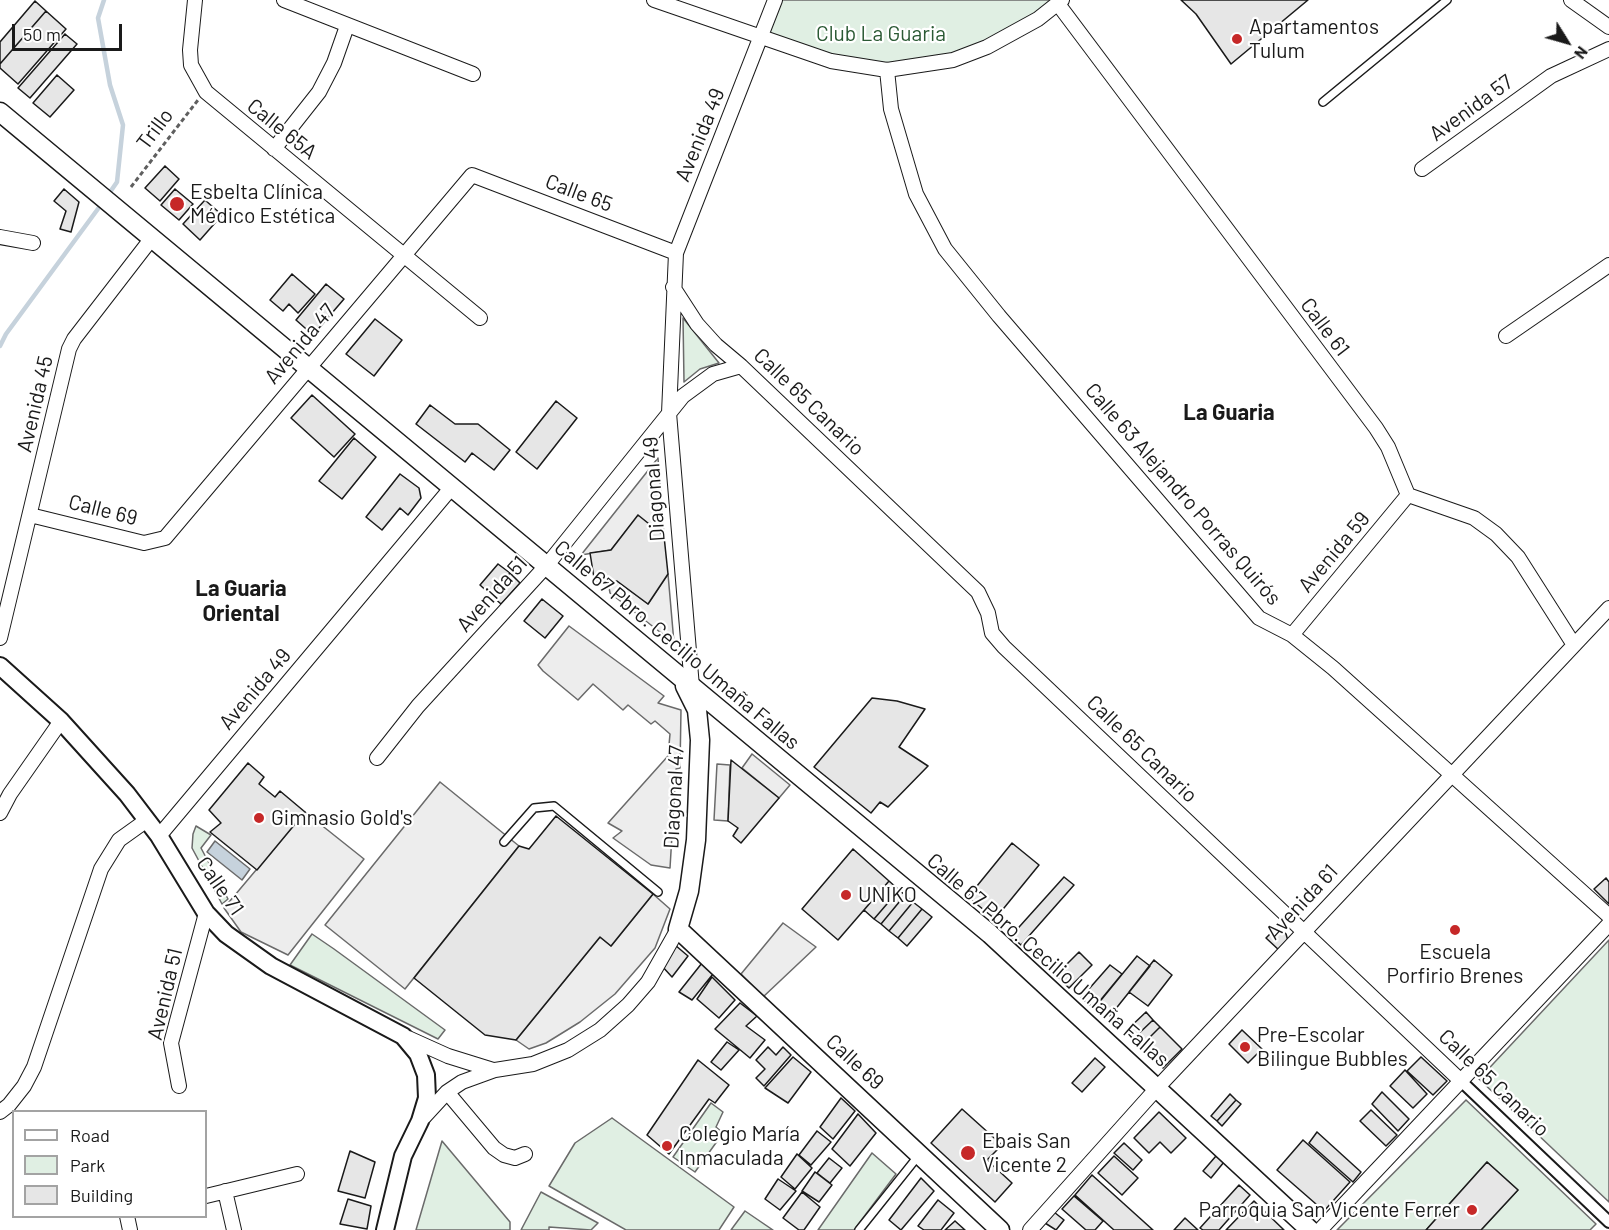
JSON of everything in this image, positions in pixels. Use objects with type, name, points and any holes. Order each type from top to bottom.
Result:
[{"type":"main road","name":"Calle 67 Pbro. Cecilio Umaña Fallas","points":[[0,112],[990,934],[1310,1230]]},
{"type":"main road","name":"Diagonal 47","points":[[675,672],[692,697],[697,710],[700,740],[696,840],[689,891],[678,929]]},
{"type":"main road","points":[[700,740],[702,729],[710,720],[735,724]]},
{"type":"main road","name":"Calle 69","points":[[678,929],[1000,1230]]},
{"type":"street","name":"Calle 65A","points":[[195,0],[190,50],[196,78],[206,92],[480,318]]},
{"type":"street","points":[[284,0],[473,74]]},
{"type":"street","points":[[654,0],[831,61],[887,70],[952,60],[987,47],[1030,24],[1060,2]]},
{"type":"street","name":"Avenida 49","points":[[674,287],[675,253],[775,0]]},
{"type":"street","points":[[1571,0],[1609,27]]},
{"type":"street","name":"Calle 61","points":[[1060,2],[1376,428],[1388,447],[1408,495]]},
{"type":"street","points":[[274,149],[319,92],[334,63],[347,26]]},
{"type":"street","name":"Avenida 57","points":[[1422,169],[1551,76],[1609,49]]},
{"type":"street","name":"Calle 63 Alejandro Porras Quirós","points":[[887,70],[891,110],[916,194],[945,249],[1259,618],[1292,635],[1333,668],[1609,916]]},
{"type":"street","name":"Calle 65","points":[[468,178],[476,175],[675,253]]},
{"type":"street","name":"Avenida 47","points":[[165,538],[468,178]]},
{"type":"street","points":[[0,237],[33,243]]},
{"type":"street","name":"Avenida 45","points":[[0,638],[69,349],[74,339],[152,238]]},
{"type":"street","points":[[1506,336],[1609,265]]},
{"type":"street","name":"Calle 65 Canario","points":[[674,287],[697,324],[978,592],[988,613],[992,633],[1004,647],[1609,1222]]},
{"type":"street","name":"Diagonal 49","points":[[674,287],[669,413],[692,687]]},
{"type":"street","name":"Avenida 51","points":[[378,758],[418,706],[547,565],[669,413],[696,384],[713,374],[741,366]]},
{"type":"street","name":"Avenida 49","points":[[159,836],[452,487]]},
{"type":"street","points":[[1408,495],[1474,519],[1496,534],[1518,557],[1574,645]]},
{"type":"street","name":"Avenida 59","points":[[1292,635],[1408,495]]},
{"type":"street","name":"Calle 69","points":[[30,515],[144,543],[165,538]]},
{"type":"street","name":"Avenida 61","points":[[1030,1230],[1158,1087],[1303,931],[1574,645],[1606,616]]},
{"type":"street","name":"Calle 71","points":[[0,666],[61,721],[99,761],[159,836],[206,913],[247,951],[403,1036],[448,1056],[495,1070]]},
{"type":"street","points":[[0,813],[10,794],[61,721]]},
{"type":"street","points":[[5,1108],[24,1086],[34,1067],[101,869],[118,840],[147,820]]},
{"type":"street","name":"Avenida 51","points":[[179,1086],[171,1043],[206,913]]},
{"type":"street","points":[[1320,1230],[1609,924]]},
{"type":"street","points":[[420,1121],[447,1092],[462,1082],[495,1070],[541,1060],[568,1050],[600,1030],[628,1005],[648,982],[678,929]]},
{"type":"street","points":[[385,1230],[404,1156],[420,1121],[427,1098],[426,1075],[418,1054],[403,1036]]},
{"type":"street","points":[[447,1092],[494,1148],[504,1155],[515,1158],[525,1154]]},
{"type":"street","points":[[207,1196],[297,1174]]},
{"type":"street","points":[[225,1191],[234,1230]]},
{"type":"lane","points":[[1323,102],[1447,0]]},
{"type":"lane","points":[[504,842],[534,808],[554,806],[658,892]]},
{"type":"lane","points":[[859,1230],[920,1154]]},
{"type":"path","name":"Trillo","points":[[131,187],[176,126],[206,92]]},
{"type":"green space","name":"Club La Guaria","points":[[775,0],[1062,0],[987,47],[887,70],[760,38]]},
{"type":"green space","points":[[683,318],[719,363],[700,369],[684,382]]},
{"type":"green space","points":[[196,826],[211,835],[201,848],[228,899],[222,904],[192,848]]},
{"type":"green space","points":[[312,934],[445,1030],[438,1039],[290,965]]},
{"type":"green space","points":[[1609,940],[1609,1202],[1479,1079]]},
{"type":"green space","points":[[1466,1100],[1596,1224],[1590,1230],[1481,1230],[1518,1190],[1487,1162],[1426,1230],[1337,1230]]},
{"type":"green space","points":[[711,1103],[723,1112],[716,1127],[723,1133],[695,1172],[673,1157]]},
{"type":"green space","points":[[612,1118],[734,1207],[719,1230],[626,1230],[549,1186],[575,1143]]},
{"type":"green space","points":[[442,1141],[510,1222],[510,1230],[416,1230]]},
{"type":"green space","points":[[872,1153],[896,1174],[854,1230],[818,1230]]},
{"type":"green space","points":[[541,1192],[598,1223],[591,1230],[549,1227],[549,1230],[521,1230]]},
{"type":"green space","points":[[745,1211],[773,1230],[731,1230]]},
{"type":"shaded area","points":[[658,458],[664,536],[638,516],[611,550],[581,555]]},
{"type":"shaded area","points":[[668,574],[674,643],[610,593],[608,582],[617,581],[648,604]]},
{"type":"shaded area","points":[[569,626],[664,696],[658,703],[681,710],[680,768],[676,769],[670,868],[651,865],[613,838],[622,831],[608,823],[668,756],[670,734],[655,721],[651,724],[628,705],[623,710],[593,684],[578,700],[543,671],[538,665]]},
{"type":"shaded area","points":[[752,754],[790,785],[779,798],[742,768]]},
{"type":"shaded area","points":[[717,764],[730,765],[728,821],[714,820]]},
{"type":"shaded area","points":[[440,782],[519,846],[405,989],[325,925]]},
{"type":"shaded area","points":[[305,812],[364,859],[288,955],[241,932],[224,908]]},
{"type":"shaded area","points":[[215,841],[250,869],[242,880],[207,852]]},
{"type":"shaded area","points":[[653,894],[670,909],[655,948],[615,994],[580,1022],[546,1043],[529,1049],[516,1040],[600,937],[611,946]]},
{"type":"shaded area","points":[[783,923],[816,947],[763,997],[741,974]]},
{"type":"building","name":"Apartamentos Tulum","points":[[1181,0],[1308,0],[1231,64],[1196,14]]},
{"type":"building","points":[[35,1],[46,11],[0,64],[0,42]]},
{"type":"building","points":[[46,11],[66,29],[18,84],[0,68],[0,64]]},
{"type":"building","points":[[65,34],[77,44],[30,98],[18,88]]},
{"type":"building","points":[[57,75],[74,90],[50,117],[33,103]]},
{"type":"building","points":[[165,166],[179,179],[160,201],[145,188]]},
{"type":"building","points":[[64,189],[79,202],[71,232],[60,229],[66,211],[54,201]]},
{"type":"building","name":"Esbelta Clínica Médico Estética","points":[[175,189],[193,204],[179,220],[161,205]]},
{"type":"building","points":[[205,200],[222,215],[200,240],[183,224]]},
{"type":"building","points":[[292,274],[315,294],[298,313],[289,304],[283,311],[270,300]]},
{"type":"building","points":[[326,284],[344,299],[313,335],[296,320]]},
{"type":"building","points":[[375,319],[402,340],[374,376],[346,354]]},
{"type":"building","points":[[312,395],[355,434],[334,457],[291,418]]},
{"type":"building","points":[[556,401],[577,418],[537,469],[516,452]]},
{"type":"building","points":[[430,405],[455,424],[478,424],[510,450],[494,470],[472,453],[465,462],[416,424]]},
{"type":"building","points":[[354,438],[376,457],[342,499],[319,481]]},
{"type":"building","points":[[400,474],[419,488],[421,498],[408,515],[400,508],[382,530],[366,517]]},
{"type":"building","points":[[638,515],[664,536],[668,574],[648,604],[617,581],[595,584],[590,553],[611,550]]},
{"type":"building","points":[[498,564],[510,573],[491,595],[480,585]]},
{"type":"building","points":[[510,573],[520,583],[501,604],[491,595]]},
{"type":"building","points":[[542,599],[563,616],[545,638],[524,621]]},
{"type":"building","points":[[872,698],[897,701],[925,709],[899,747],[928,766],[888,807],[880,802],[871,813],[814,767]]},
{"type":"building","points":[[731,760],[779,798],[741,843],[733,836],[738,828],[728,821]]},
{"type":"building","name":"Gimnasio Gold's","points":[[248,763],[264,777],[259,784],[275,797],[280,791],[305,812],[257,870],[210,832],[221,823],[209,810]]},
{"type":"building","points":[[556,816],[653,894],[611,946],[600,937],[516,1040],[485,1035],[414,978],[519,846],[529,849]]},
{"type":"building","points":[[1012,843],[1039,865],[995,919],[968,897]]},
{"type":"building","name":"UNIKO","points":[[853,849],[889,881],[838,940],[802,909]]},
{"type":"building","points":[[1064,877],[1074,885],[1021,945],[1011,936]]},
{"type":"building","points":[[1606,878],[1609,882],[1609,904],[1594,889]]},
{"type":"building","points":[[889,881],[899,890],[874,919],[864,910]]},
{"type":"building","points":[[899,890],[905,895],[881,924],[874,919]]},
{"type":"building","points":[[905,895],[913,902],[889,931],[881,924]]},
{"type":"building","points":[[913,902],[922,909],[898,938],[889,931]]},
{"type":"building","points":[[922,909],[932,917],[907,946],[898,938]]},
{"type":"building","points":[[1278,926],[1286,934],[1288,941],[1280,951],[1266,938]]},
{"type":"building","points":[[675,945],[688,956],[672,977],[661,965]]},
{"type":"building","points":[[1079,952],[1092,965],[1069,988],[1056,975]]},
{"type":"building","points":[[1137,956],[1150,966],[1110,1016],[1097,1005]]},
{"type":"building","points":[[1154,960],[1172,975],[1148,1006],[1129,992]]},
{"type":"building","points":[[702,963],[713,974],[692,1000],[679,992]]},
{"type":"building","points":[[1110,965],[1122,974],[1094,1008],[1081,998]]},
{"type":"building","points":[[712,977],[735,1000],[719,1018],[697,999]]},
{"type":"building","points":[[740,1003],[757,1016],[746,1026],[765,1040],[750,1058],[715,1029]]},
{"type":"building","points":[[1146,1012],[1153,1020],[1133,1039],[1126,1031]]},
{"type":"building","points":[[1153,1020],[1160,1027],[1141,1046],[1133,1039]]},
{"type":"building","points":[[1160,1027],[1182,1049],[1163,1068],[1141,1046]]},
{"type":"building","name":"Pre-Escolar Bilingue Bubbles","points":[[1242,1030],[1262,1049],[1248,1063],[1229,1044]]},
{"type":"building","points":[[727,1042],[739,1050],[721,1070],[711,1062]]},
{"type":"building","points":[[768,1047],[776,1055],[783,1047],[791,1055],[764,1086],[756,1078],[765,1069],[756,1060]]},
{"type":"building","points":[[793,1057],[811,1072],[788,1103],[765,1088]]},
{"type":"building","points":[[1421,1057],[1447,1081],[1433,1095],[1407,1071]]},
{"type":"building","points":[[1095,1058],[1105,1067],[1082,1092],[1072,1083]]},
{"type":"building","points":[[698,1060],[729,1085],[715,1103],[709,1099],[669,1154],[647,1135]]},
{"type":"building","points":[[1405,1070],[1427,1094],[1413,1108],[1390,1086]]},
{"type":"building","points":[[1382,1092],[1409,1119],[1398,1131],[1372,1104]]},
{"type":"building","points":[[1230,1094],[1236,1100],[1217,1121],[1211,1116]]},
{"type":"building","points":[[841,1098],[855,1111],[833,1139],[820,1127]]},
{"type":"building","points":[[1236,1100],[1241,1104],[1222,1126],[1217,1121]]},
{"type":"building","name":"Ebais San Vicente 2","points":[[962,1109],[1002,1145],[987,1160],[1012,1183],[995,1202],[931,1143]]},
{"type":"building","points":[[1371,1110],[1397,1135],[1386,1146],[1360,1121]]},
{"type":"building","points":[[1159,1112],[1186,1138],[1171,1153],[1160,1142],[1149,1153],[1134,1138]]},
{"type":"building","points":[[858,1114],[876,1133],[850,1166],[832,1149]]},
{"type":"building","points":[[817,1131],[831,1142],[811,1165],[799,1155]]},
{"type":"building","points":[[1317,1132],[1361,1172],[1353,1182],[1309,1143]]},
{"type":"building","points":[[1303,1140],[1350,1182],[1324,1211],[1277,1170]]},
{"type":"building","points":[[1124,1143],[1142,1160],[1133,1170],[1114,1153]]},
{"type":"building","points":[[350,1151],[375,1162],[365,1198],[338,1191]]},
{"type":"building","points":[[797,1154],[812,1168],[795,1189],[781,1177]]},
{"type":"building","points":[[1114,1156],[1138,1178],[1122,1195],[1098,1173]]},
{"type":"building","points":[[1216,1156],[1224,1162],[1211,1178],[1203,1171]]},
{"type":"building","points":[[829,1158],[842,1168],[830,1183],[817,1173]]},
{"type":"building","name":"Parroquia San Vicente Ferrer","points":[[1487,1162],[1518,1190],[1481,1230],[1426,1230]]},
{"type":"building","points":[[815,1172],[832,1185],[819,1202],[802,1191]]},
{"type":"building","points":[[1092,1175],[1153,1230],[1114,1230],[1075,1195]]},
{"type":"building","points":[[921,1178],[934,1191],[901,1230],[889,1220]]},
{"type":"building","points":[[778,1179],[796,1191],[780,1210],[765,1199]]},
{"type":"building","points":[[1239,1185],[1250,1195],[1219,1230],[1200,1228]]},
{"type":"building","points":[[802,1192],[820,1207],[804,1230],[799,1230],[783,1218]]},
{"type":"building","points":[[1074,1196],[1103,1221],[1095,1230],[1086,1230],[1062,1209]]},
{"type":"building","points":[[348,1199],[371,1206],[367,1229],[340,1224]]},
{"type":"building","points":[[938,1200],[954,1213],[941,1230],[924,1230],[918,1226]]},
{"type":"building","points":[[1254,1201],[1284,1230],[1226,1230]]},
{"type":"building","points":[[1054,1212],[1064,1220],[1056,1230],[1045,1223]]},
{"type":"building","points":[[1185,1218],[1198,1230],[1174,1230]]},
{"type":"building","points":[[955,1221],[965,1230],[945,1230]]},
{"type":"waterway","points":[[104,0],[98,18],[110,85],[123,125],[117,182],[108,195]]},
{"type":"waterway","points":[[0,346],[6,334],[103,202]]},
{"type":"place","name":"Apartamentos Tulum","points":[[1237,39]]},
{"type":"place","name":"Esbelta Clínica Médico Estética","points":[[177,204]]},
{"type":"place","name":"Gimnasio Gold's","points":[[259,818]]},
{"type":"place","name":"UNIKO","points":[[846,895]]},
{"type":"place","name":"Escuela Porfirio Brenes","points":[[1455,930]]},
{"type":"place","name":"Pre-Escolar Bilingue Bubbles","points":[[1245,1047]]},
{"type":"place","name":"Colegio María Inmaculada","points":[[667,1146]]},
{"type":"place","name":"Ebais San Vicente 2","points":[[968,1153]]},
{"type":"place","name":"Parroquia San Vicente Ferrer","points":[[1472,1210]]},
{"type":"district","name":"La Guaria","points":[[1229,413]]},
{"type":"district","name":"La Guaria Oriental","points":[[241,602]]}]
